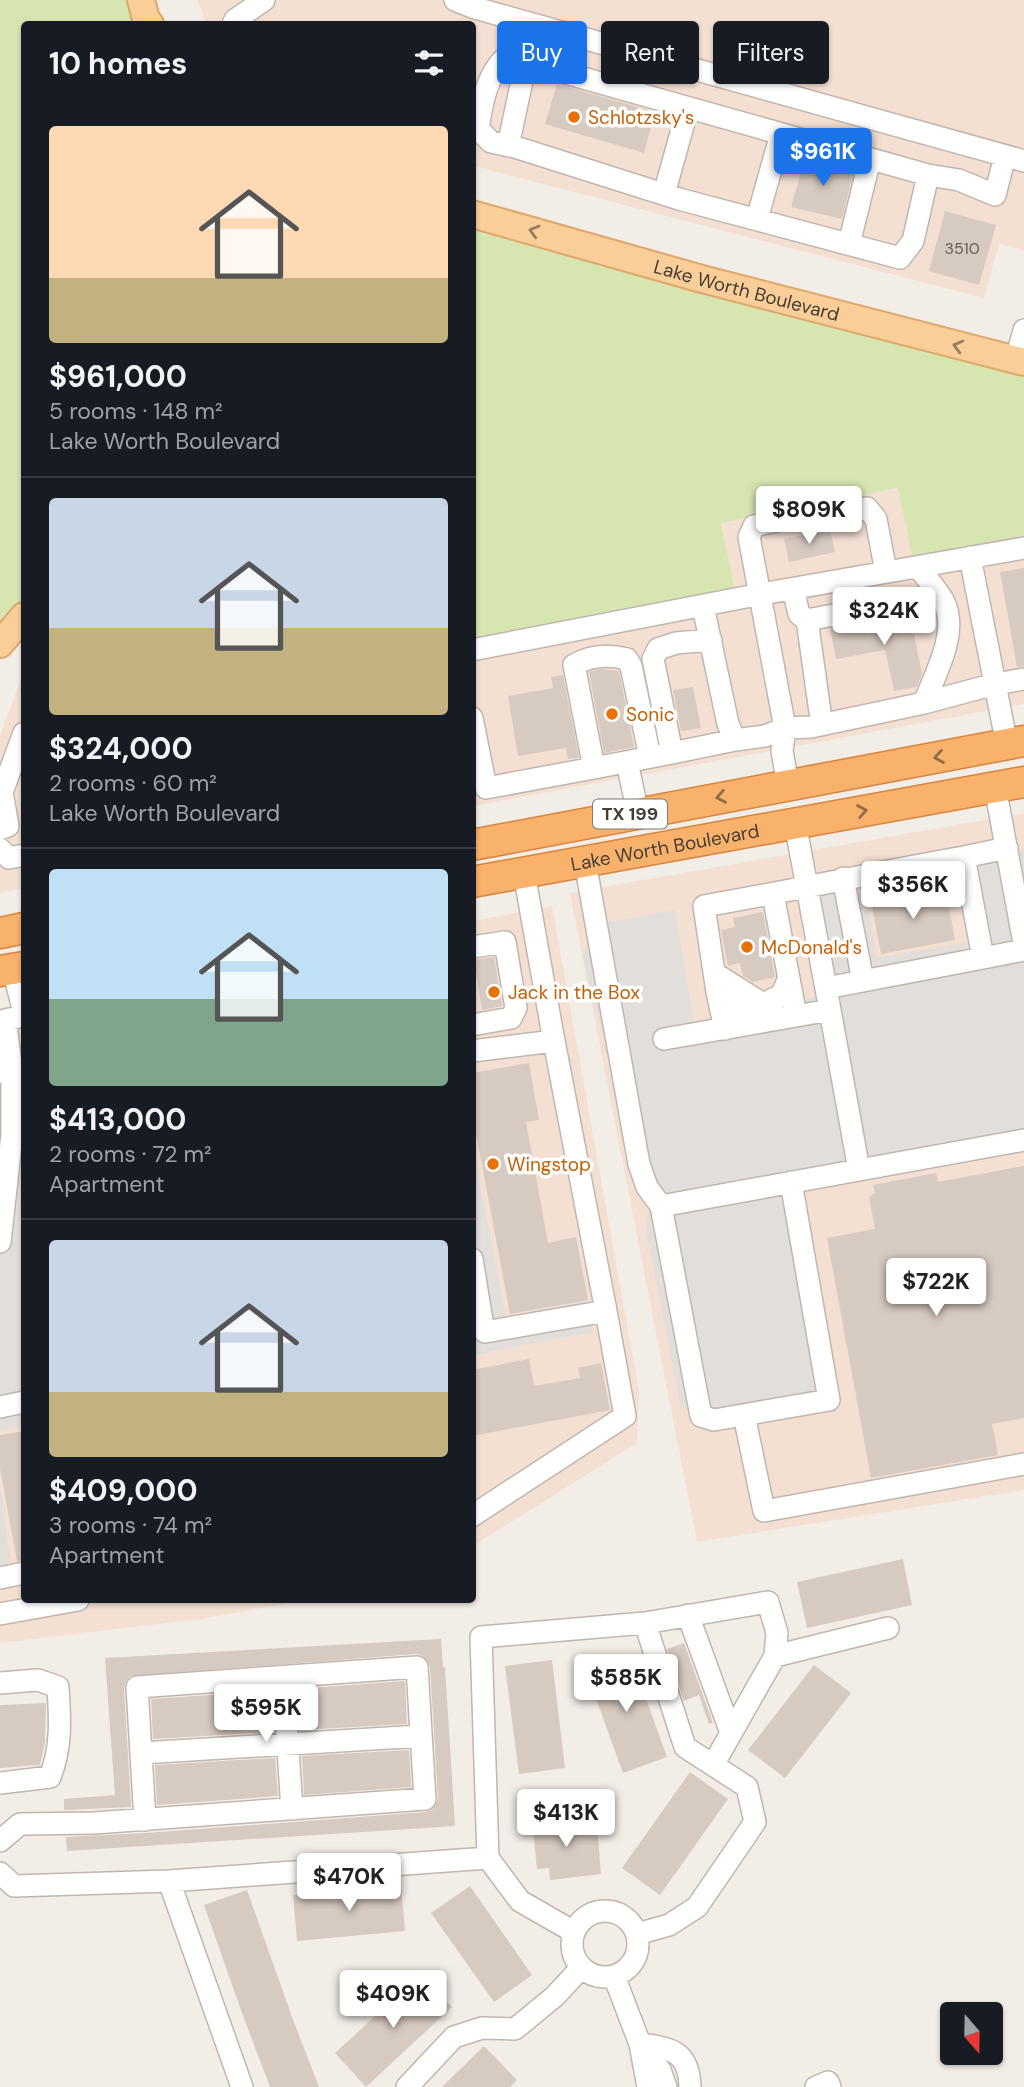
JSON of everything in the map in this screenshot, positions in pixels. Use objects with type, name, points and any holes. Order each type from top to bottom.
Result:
[{"type":"highway","name":"Lake Worth Boulevard","points":[[476,839],[638,813],[1015,743]]},
{"type":"highway","points":[[795,823],[795,812],[799,804],[825,778]]},
{"type":"highway","name":"Lake Worth Boulevard","points":[[476,881],[1024,782]]},
{"type":"highway","points":[[744,833],[775,810],[783,800],[788,785]]},
{"type":"highway","points":[[0,933],[21,929]]},
{"type":"main road","points":[[141,0],[148,21]]},
{"type":"main road","name":"Lake Worth Boulevard","points":[[476,215],[702,279],[1020,361]]},
{"type":"street","points":[[234,21],[264,0]]},
{"type":"street","points":[[460,10],[516,20],[1014,159],[995,195],[960,180],[928,175],[587,78]]},
{"type":"street","points":[[497,64],[482,106],[478,129],[491,142],[664,194],[900,258],[913,241],[928,175]]},
{"type":"street","points":[[508,146],[514,84]]},
{"type":"street","points":[[664,194],[688,108]]},
{"type":"street","points":[[757,219],[781,134]]},
{"type":"street","points":[[849,244],[870,159]]},
{"type":"street","points":[[1020,361],[1024,330]]},
{"type":"street","points":[[788,785],[782,751],[785,728],[749,537],[754,526],[797,516],[867,508],[876,519],[886,572]]},
{"type":"street","points":[[476,649],[761,594],[1024,548]]},
{"type":"street","points":[[970,557],[995,684],[1015,743]]},
{"type":"street","points":[[918,567],[945,603],[949,628],[939,666],[924,703]]},
{"type":"street","points":[[793,589],[799,614],[807,620],[939,595]]},
{"type":"street","points":[[703,606],[728,724],[735,740]]},
{"type":"street","points":[[807,620],[816,720]]},
{"type":"street","points":[[567,633],[594,768]]},
{"type":"street","points":[[672,753],[653,659],[657,649],[676,643],[711,640]]},
{"type":"street","points":[[574,665],[587,658],[612,655],[627,659],[631,666],[650,757]]},
{"type":"street","points":[[476,759],[479,789],[765,736],[816,720],[924,703],[1024,679]]},
{"type":"street","points":[[816,720],[830,696],[832,684]]},
{"type":"street","points":[[0,829],[8,826],[2,792],[21,741]]},
{"type":"street","points":[[627,762],[638,813]]},
{"type":"street","points":[[995,787],[1012,837],[1024,943]]},
{"type":"street","points":[[795,823],[859,1170]]},
{"type":"street","points":[[725,1029],[704,906],[964,857],[1012,837]]},
{"type":"street","points":[[0,849],[9,858],[21,856]]},
{"type":"street","points":[[964,857],[983,958]]},
{"type":"street","points":[[585,862],[639,1164],[647,1187],[661,1206],[701,1416],[714,1420],[829,1399],[791,1182]]},
{"type":"street","points":[[476,1513],[625,1416],[524,873]]},
{"type":"street","points":[[843,878],[863,981]]},
{"type":"street","points":[[773,894],[785,987],[796,1016]]},
{"type":"street","points":[[476,946],[506,942],[534,933]]},
{"type":"street","points":[[476,1024],[511,1018],[516,1008],[506,942]]},
{"type":"street","points":[[826,988],[1024,950]]},
{"type":"street","points":[[12,969],[21,1004]]},
{"type":"street","points":[[715,982],[764,1004],[785,987]]},
{"type":"street","points":[[664,1039],[830,1010]]},
{"type":"street","points":[[0,1242],[14,1134],[12,1070],[5,1020],[21,1016]]},
{"type":"street","points":[[476,1051],[554,1041]]},
{"type":"street","points":[[14,1134],[21,1161]]},
{"type":"street","points":[[661,1206],[1024,1140]]},
{"type":"street","points":[[477,1322],[485,1332],[606,1311]]},
{"type":"street","points":[[0,1407],[21,1403]]},
{"type":"street","points":[[744,1415],[764,1511],[1024,1464]]},
{"type":"street","points":[[0,1578],[21,1574]]},
{"type":"street","points":[[574,1932],[520,1901],[488,1858],[481,1637],[645,1623],[768,1602],[777,1633],[775,1656],[713,1765]]},
{"type":"street","points":[[0,1614],[61,1603]]},
{"type":"street","points":[[688,1615],[731,1733]]},
{"type":"street","points":[[637,1934],[669,1926],[697,1907],[755,1822],[747,1787],[685,1747],[645,1623]]},
{"type":"street","points":[[775,1656],[888,1628]]},
{"type":"street","points":[[0,1841],[20,1824],[94,1824],[425,1799],[417,1667],[137,1687],[145,1820]]},
{"type":"street","points":[[282,1677],[292,1809]]},
{"type":"street","points":[[0,1683],[38,1680],[58,1687],[61,1730],[57,1760],[50,1777],[0,1783]]},
{"type":"street","points":[[141,1753],[421,1736]]},
{"type":"street","points":[[0,1873],[14,1886],[169,1881],[488,1858]]},
{"type":"street","points":[[169,1881],[242,2087]]},
{"type":"street","points":[[593,1912],[615,1912],[624,1917],[637,1934],[636,1955],[631,1964],[614,1976],[591,1974],[575,1959],[572,1948],[574,1932],[584,1918],[593,1912]]},
{"type":"street","points":[[407,2087],[454,2037],[482,2028],[515,2029],[555,1996],[582,1968]]},
{"type":"street","points":[[614,1976],[640,2044],[648,2087]]},
{"type":"street","points":[[640,2044],[660,2070],[666,2087]]},
{"type":"street","points":[[640,2044],[668,2048],[682,2057],[690,2075],[690,2087]]},
{"type":"street","points":[[816,2087],[828,2082],[830,2087]]},
{"type":"shaded area","points":[[197,0],[1024,0],[1024,250],[999,244],[984,298],[476,167],[476,21],[206,21]]},
{"type":"shaded area","points":[[899,488],[913,560],[1024,538],[1024,704],[476,805],[476,638],[735,590],[721,523]]},
{"type":"shaded area","points":[[20,682],[21,889],[0,893],[0,736]]},
{"type":"shaded area","points":[[1024,813],[1024,1490],[697,1542],[570,893]]},
{"type":"shaded area","points":[[1024,849],[1024,1141],[797,1181],[839,1397],[700,1425],[691,1407],[681,1408],[646,1230],[649,1209],[582,956],[596,924],[675,910],[694,1022],[820,996],[797,897],[864,883],[877,958],[975,941],[958,863]]},
{"type":"shaded area","points":[[552,906],[639,1391],[637,1443],[476,1544],[476,920]]},
{"type":"shaded area","points":[[21,1004],[21,1603],[289,1603],[200,1619],[0,1643],[0,1174],[13,1094],[0,1045],[0,1008]]},
{"type":"shaded area","points":[[21,1132],[21,1426],[0,1430],[0,1208],[12,1134]]},
{"type":"shaded area","points":[[476,1162],[506,1317],[588,1300],[592,1332],[476,1354]]},
{"type":"shaded area","points":[[0,1484],[11,1565],[0,1565]]},
{"type":"green space","points":[[0,0],[126,0],[136,21],[21,21],[21,624],[0,624]]},
{"type":"green space","points":[[476,220],[1024,357],[1024,538],[913,560],[898,488],[721,523],[735,590],[476,638]]},
{"type":"building","points":[[557,84],[655,112],[644,153],[545,124]]},
{"type":"building","points":[[806,154],[854,170],[842,219],[791,207]]},
{"type":"building","points":[[945,211],[996,225],[979,285],[929,271]]},
{"type":"building","points":[[830,530],[835,552],[789,562],[784,539]]},
{"type":"building","points":[[1024,568],[1024,666],[1017,667],[1000,572]]},
{"type":"building","points":[[910,614],[922,674],[917,687],[894,691],[885,650],[836,659],[830,629]]},
{"type":"building","name":"Sonic","points":[[601,669],[619,671],[634,747],[604,753],[589,672]]},
{"type":"building","points":[[563,675],[579,758],[568,759],[566,748],[518,756],[508,696],[553,688],[551,677]]},
{"type":"building","points":[[693,687],[701,728],[681,731],[673,690]]},
{"type":"building","points":[[945,888],[955,940],[881,954],[871,901]]},
{"type":"building","name":"McDonald's","points":[[763,912],[775,977],[753,982],[743,976],[740,963],[728,966],[721,930],[735,927],[733,918]]},
{"type":"building","points":[[494,957],[502,1006],[482,1010],[476,960]]},
{"type":"building","points":[[529,1063],[539,1120],[526,1122],[548,1243],[576,1237],[588,1300],[510,1314],[476,1133],[476,1072]]},
{"type":"building","points":[[1024,1166],[1024,1418],[992,1424],[998,1455],[871,1478],[827,1238],[875,1229],[869,1197],[875,1193],[873,1185],[936,1173],[938,1182]]},
{"type":"building","points":[[529,1359],[534,1386],[580,1378],[578,1368],[601,1363],[610,1410],[476,1435],[476,1369]]},
{"type":"building","points":[[21,1432],[21,1560],[17,1561],[0,1469],[0,1435]]},
{"type":"building","points":[[903,1559],[912,1605],[807,1628],[797,1582]]},
{"type":"building","points":[[441,1639],[455,1826],[67,1851],[66,1837],[426,1812],[433,1809],[438,1799],[430,1666],[423,1656],[416,1654],[130,1676],[124,1688],[131,1807],[64,1810],[64,1799],[115,1795],[105,1658]]},
{"type":"building","points":[[684,1643],[713,1723],[709,1724],[699,1695],[684,1701],[667,1649]]},
{"type":"building","points":[[630,1655],[667,1757],[623,1773],[586,1671]]},
{"type":"building","points":[[552,1660],[565,1768],[519,1774],[505,1666]]},
{"type":"building","points":[[814,1665],[851,1693],[785,1778],[748,1750]]},
{"type":"building","points":[[405,1681],[407,1724],[300,1730],[297,1689]]},
{"type":"building","points":[[271,1691],[274,1732],[153,1739],[151,1699]]},
{"type":"building","points":[[46,1703],[45,1742],[40,1765],[0,1768],[0,1705]]},
{"type":"building","points":[[409,1750],[411,1787],[304,1795],[302,1756]]},
{"type":"building","points":[[275,1758],[278,1796],[157,1805],[155,1765]]},
{"type":"building","points":[[690,1772],[728,1799],[660,1895],[622,1868]]},
{"type":"building","points":[[566,1817],[567,1829],[597,1826],[601,1874],[550,1880],[549,1868],[537,1869],[532,1820]]},
{"type":"building","points":[[401,1885],[405,1931],[297,1941],[293,1895]]},
{"type":"building","points":[[470,1886],[532,1975],[494,2002],[431,1913]]},
{"type":"building","points":[[247,1890],[319,2087],[270,2087],[242,2013],[204,1905]]},
{"type":"building","points":[[421,1974],[452,2007],[366,2087],[335,2053]]},
{"type":"building","points":[[484,2046],[517,2080],[510,2087],[442,2087]]},
{"type":"place","name":"Schlotzsky's","points":[[574,117]]},
{"type":"place","name":"Sonic","points":[[612,714]]},
{"type":"place","name":"McDonald's","points":[[747,947]]},
{"type":"place","name":"Jack in the Box","points":[[494,992]]},
{"type":"place","name":"Wingstop","points":[[493,1164]]}]
